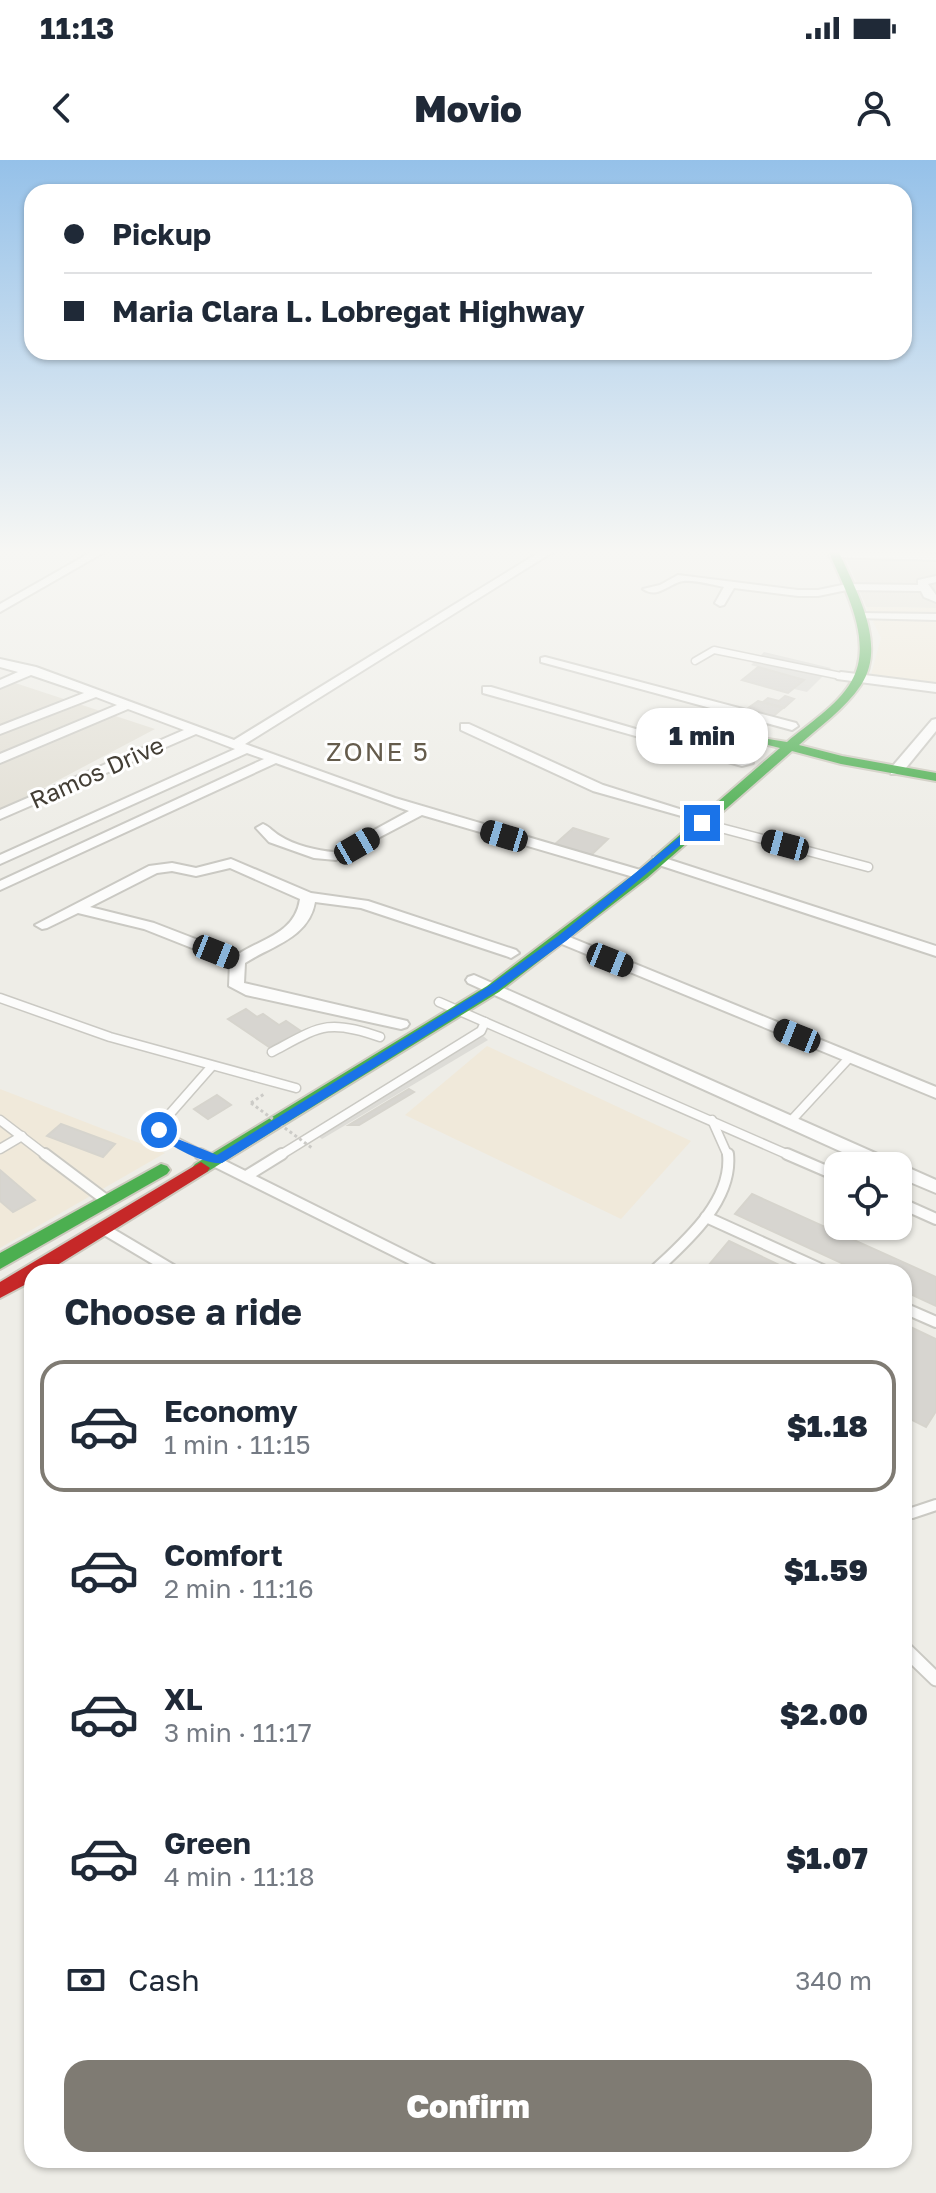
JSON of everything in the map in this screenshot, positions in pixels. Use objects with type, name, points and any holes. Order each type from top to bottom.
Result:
[{"type":"main road","points":[[664,831],[747,763],[781,745],[840,703],[848,666],[845,645]]},
{"type":"main road","points":[[45,1264],[459,1011],[562,939],[702,823],[781,745],[792,726],[815,706],[866,645]]},
{"type":"main road","points":[[781,745],[936,777]]},
{"type":"main road","points":[[597,885],[641,849]]},
{"type":"main road","points":[[7,1255],[195,1151],[439,1002],[511,953],[576,902]]},
{"type":"main road","points":[[0,1291],[24,1277]]},
{"type":"street","points":[[0,860],[241,746],[401,645]]},
{"type":"street","points":[[545,660],[792,726]]},
{"type":"street","points":[[0,663],[32,670],[420,810],[642,875]]},
{"type":"street","points":[[848,666],[936,688]]},
{"type":"street","points":[[0,684],[32,670]]},
{"type":"street","points":[[487,690],[747,763]]},
{"type":"street","points":[[0,730],[95,693]]},
{"type":"street","points":[[0,759],[127,705]]},
{"type":"street","points":[[896,771],[936,723]]},
{"type":"street","points":[[465,727],[598,788],[685,813]]},
{"type":"street","name":"Ramos Drive","points":[[0,815],[194,730]]},
{"type":"street","points":[[0,886],[275,759]]},
{"type":"street","points":[[263,828],[274,839],[328,857],[344,853],[420,810]]},
{"type":"street","points":[[658,860],[936,951]]},
{"type":"street","points":[[42,925],[154,869],[172,867],[196,872],[225,863],[240,865],[308,897],[363,904],[511,953]]},
{"type":"street","points":[[238,961],[300,925],[308,897]]},
{"type":"street","points":[[76,908],[149,926],[238,961]]},
{"type":"street","points":[[562,939],[936,1093]]},
{"type":"street","points":[[238,961],[235,981],[242,989],[401,1024]]},
{"type":"street","points":[[474,980],[856,1152]]},
{"type":"street","points":[[912,1176],[936,1187]]},
{"type":"lane","points":[[695,661],[714,650],[848,666]]},
{"type":"lane","points":[[702,823],[868,867]]},
{"type":"lane","points":[[0,998],[110,1037],[296,1088]]},
{"type":"lane","points":[[439,1002],[824,1170]]},
{"type":"lane","points":[[248,1175],[481,1031],[485,1022]]},
{"type":"lane","points":[[272,1052],[309,1033],[337,1025],[346,1025],[380,1037]]},
{"type":"lane","points":[[789,1123],[850,1057]]},
{"type":"lane","points":[[212,1066],[167,1115],[159,1130],[169,1140],[248,1175],[421,1264]]},
{"type":"lane","points":[[0,1120],[107,1201]]},
{"type":"lane","points":[[662,1264],[706,1217],[728,1167],[725,1139],[712,1120]]},
{"type":"lane","points":[[0,1149],[22,1136]]},
{"type":"lane","points":[[912,1208],[936,1219]]},
{"type":"lane","points":[[706,1217],[809,1264]]},
{"type":"lane","points":[[104,1229],[163,1264]]},
{"type":"lane","points":[[912,1312],[936,1322]]},
{"type":"lane","points":[[912,1513],[936,1505]]},
{"type":"lane","points":[[912,1656],[936,1679]]},
{"type":"path","points":[[273,1089],[251,1103],[312,1148]]},
{"type":"shaded area","points":[[879,645],[936,645],[936,685],[870,678]]},
{"type":"shaded area","points":[[764,652],[831,668],[807,692],[794,689],[803,680],[751,665]]},
{"type":"shaded area","points":[[0,678],[155,729],[0,811]]},
{"type":"shaded area","points":[[483,1036],[488,1040],[322,1139],[318,1136]]},
{"type":"shaded area","points":[[487,1046],[691,1141],[621,1219],[405,1115]]},
{"type":"shaded area","points":[[0,1089],[165,1153],[0,1248]]},
{"type":"building","points":[[758,667],[804,680],[788,693],[742,680]]},
{"type":"building","points":[[785,696],[794,699],[784,708],[763,702],[768,698],[779,701]]},
{"type":"building","points":[[758,701],[783,708],[770,719],[744,711]]},
{"type":"building","points":[[573,828],[608,839],[590,856],[554,845]]},
{"type":"building","points":[[246,1009],[257,1017],[263,1014],[279,1025],[286,1021],[308,1036],[278,1053],[228,1019]]},
{"type":"building","points":[[409,1089],[414,1092],[359,1125],[349,1125]]},
{"type":"building","points":[[217,1095],[231,1105],[208,1119],[194,1109]]},
{"type":"building","points":[[61,1124],[115,1144],[103,1157],[47,1136]]},
{"type":"building","points":[[0,1170],[35,1200],[13,1212],[0,1201]]},
{"type":"building","points":[[752,1194],[824,1226],[824,1240],[854,1240],[907,1264],[844,1264],[735,1214]]},
{"type":"building","points":[[729,1241],[777,1264],[710,1264]]},
{"type":"building","points":[[912,1266],[936,1277],[936,1306],[912,1295]]},
{"type":"building","points":[[912,1328],[936,1339],[936,1411],[926,1427],[912,1420]]},
{"type":"traffic: fast","points":[[201,1168],[493,989],[642,875],[840,703],[859,678],[865,645]]},
{"type":"traffic: fast","points":[[772,742],[841,760],[936,777]]},
{"type":"traffic: fast","points":[[0,1262],[161,1170]]},
{"type":"traffic: jam","points":[[44,1264],[201,1168]]},
{"type":"traffic: jam","points":[[0,1291],[24,1276]]},
{"type":"district","name":"ZONE 5","points":[[378,752]]},
{"type":"route","points":[[159,1130],[169,1140],[217,1160],[493,989],[562,939],[702,823]]}]
